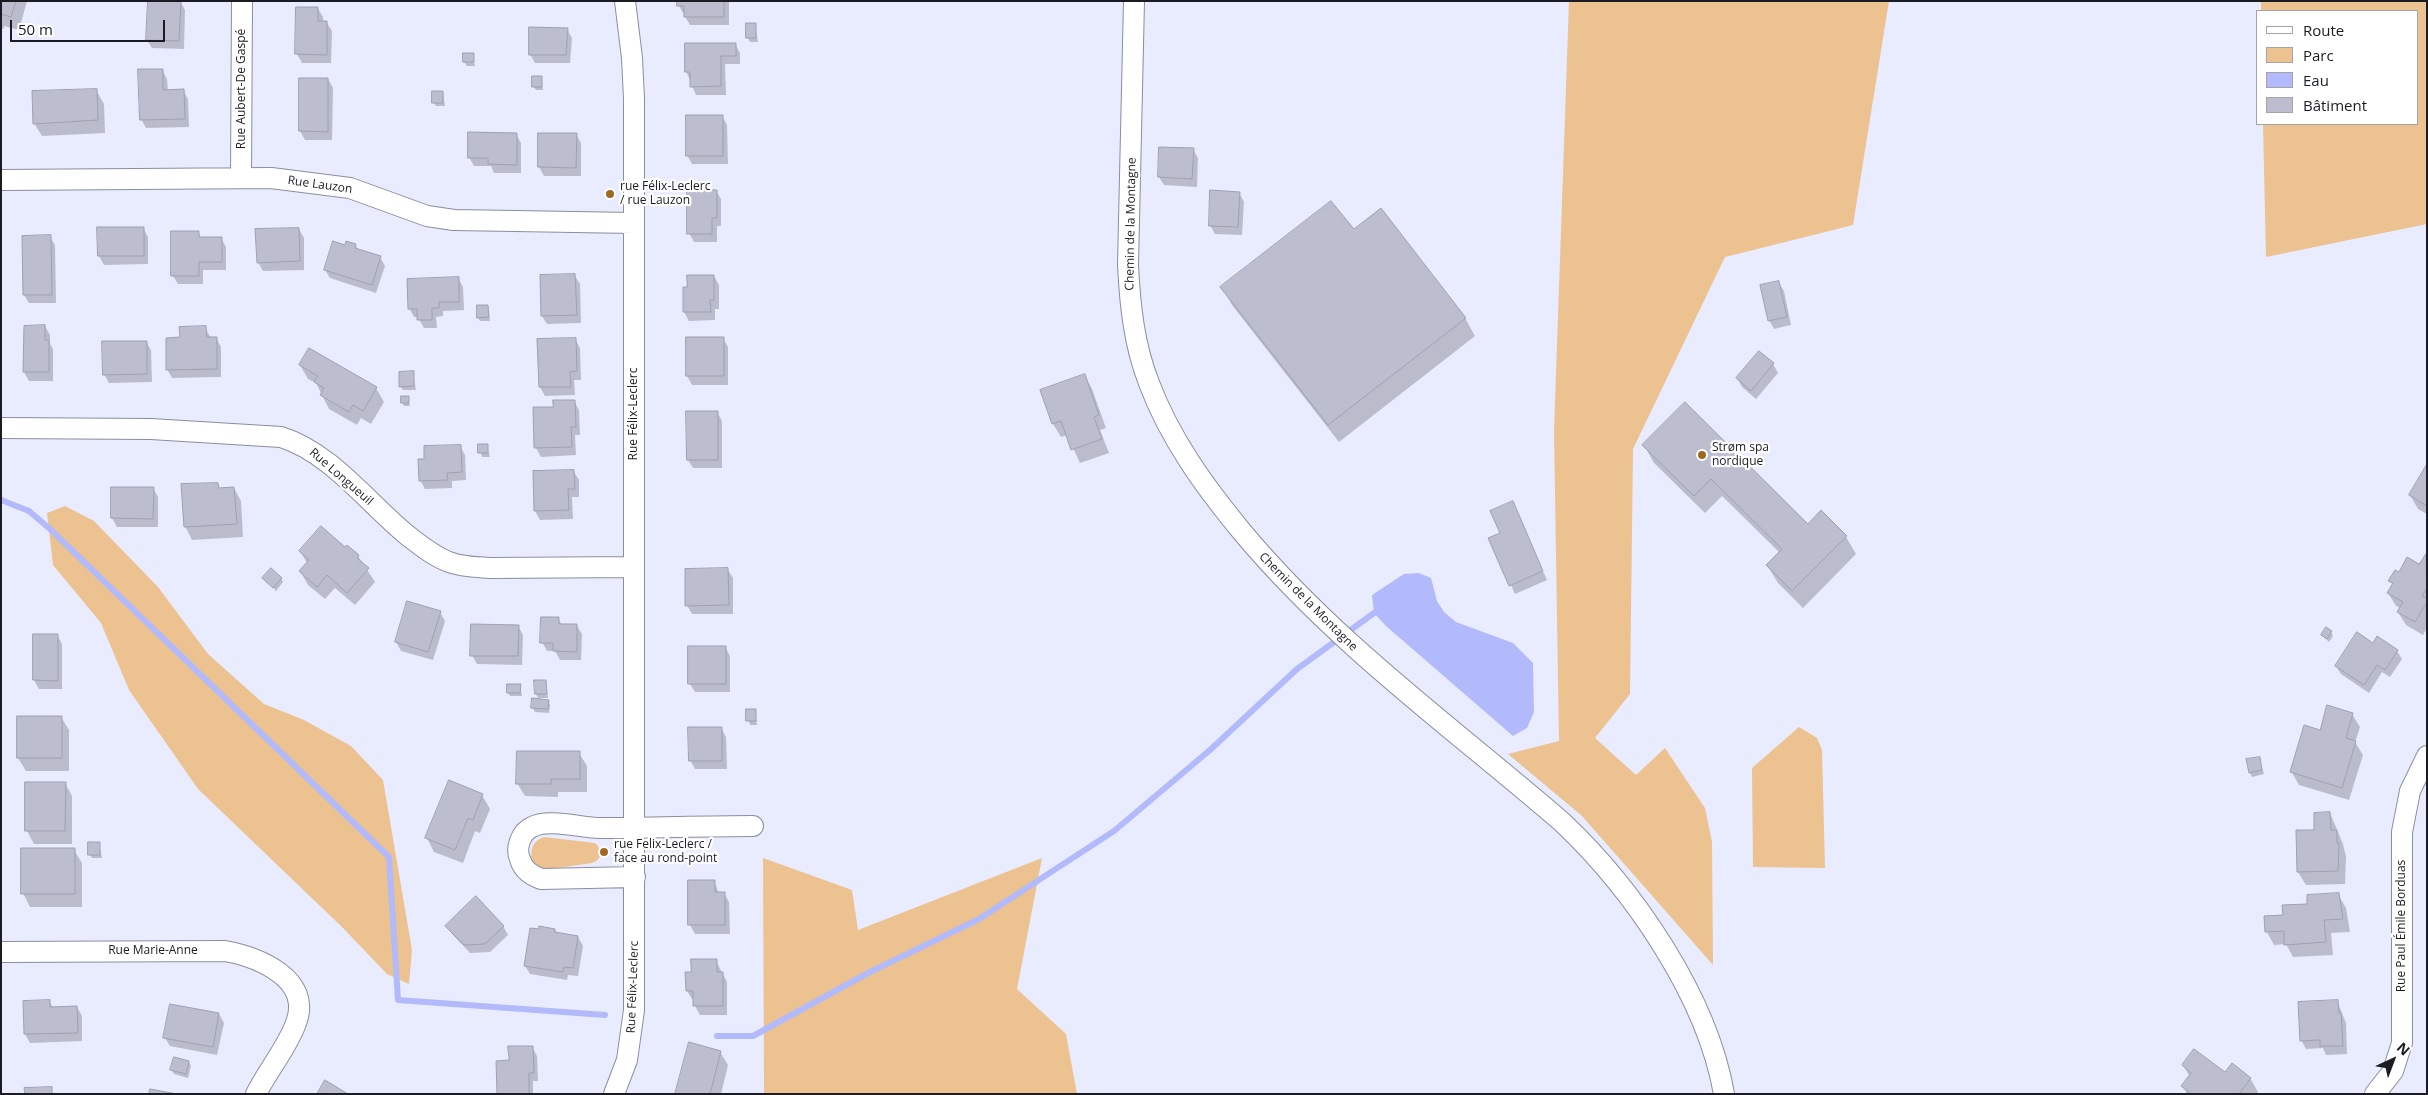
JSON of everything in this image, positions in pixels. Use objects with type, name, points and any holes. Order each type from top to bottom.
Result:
[{"type":"street","name":"Rue Aubert-De Gaspé","points":[[241,177],[242,1]]},
{"type":"street","name":"Rue Félix-Leclerc","points":[[614,1094],[627,1060],[633,1028],[635,877],[633,567],[634,99],[632,58],[625,1]]},
{"type":"street","name":"Chemin de la Montagne","points":[[1134,1],[1128,265],[1133,324],[1149,383],[1171,432],[1197,474],[1258,551],[1327,622],[1358,652],[1562,822],[1622,885],[1655,933],[1682,980],[1717,1061],[1724,1094]]},
{"type":"street","name":"Rue Lauzon","points":[[1,180],[241,177],[339,185],[427,216],[454,220],[634,223]]},
{"type":"street","name":"Rue Longueuil","points":[[1,428],[151,430],[282,437],[300,443],[317,454],[393,523],[430,552],[449,562],[470,567],[490,568],[633,567]]},
{"type":"street","name":"Rue Paul Émile Borduas","points":[[2375,1094],[2393,1072],[2402,1043],[2402,832],[2410,791],[2427,756]]},
{"type":"street","points":[[635,877],[549,881],[541,879],[528,872],[519,857],[522,836],[533,826],[540,824],[599,828],[753,826]]},
{"type":"street","name":"Rue Marie-Anne","points":[[1,952],[225,951],[252,957],[266,963],[293,987],[299,1010],[297,1021],[256,1094]]},
{"type":"green space","points":[[1569,1],[1889,1],[1853,225],[1725,257],[1633,449],[1630,694],[1595,738],[1636,775],[1665,748],[1705,808],[1712,842],[1713,965],[1582,816],[1508,754],[1559,741],[1554,431]]},
{"type":"green space","points":[[2261,1],[2427,1],[2427,224],[2266,257],[2263,125],[2418,125],[2418,10],[2261,10]]},
{"type":"green space","points":[[65,506],[94,521],[158,587],[208,654],[264,704],[304,720],[351,746],[383,780],[412,950],[409,984],[387,974],[343,928],[198,789],[129,690],[101,623],[53,565],[47,513]]},
{"type":"green space","points":[[1799,727],[1817,738],[1822,750],[1825,868],[1753,867],[1752,768]]},
{"type":"green space","points":[[544,837],[595,843],[600,852],[598,860],[592,863],[544,870],[532,862],[531,854],[534,844]]},
{"type":"green space","points":[[763,858],[852,890],[858,930],[1042,858],[1017,989],[1066,1034],[1077,1094],[764,1094]]},
{"type":"water","points":[[1419,573],[1431,578],[1437,601],[1444,612],[1456,622],[1513,643],[1533,663],[1534,712],[1527,728],[1513,736],[1386,626],[1374,613],[1372,595],[1404,574]]},
{"type":"building","points":[[1,1],[16,1],[11,17],[1,14]]},
{"type":"building","points":[[148,1],[181,1],[179,41],[146,40]]},
{"type":"building","points":[[677,1],[724,1],[724,17],[684,17],[684,6],[677,6]]},
{"type":"building","points":[[296,7],[318,7],[318,21],[327,21],[327,55],[295,54]]},
{"type":"building","points":[[746,23],[756,23],[756,38],[746,38]]},
{"type":"building","points":[[529,27],[568,28],[566,55],[529,55]]},
{"type":"building","points":[[685,43],[736,43],[736,56],[721,56],[721,86],[690,87],[690,72],[685,72]]},
{"type":"building","points":[[463,53],[474,53],[474,62],[463,62]]},
{"type":"building","points":[[138,69],[163,69],[163,90],[184,89],[185,119],[140,120]]},
{"type":"building","points":[[532,76],[542,76],[542,87],[532,87]]},
{"type":"building","points":[[299,78],[328,78],[328,132],[299,131]]},
{"type":"building","points":[[97,89],[98,120],[33,124],[32,91]]},
{"type":"building","points":[[432,91],[443,91],[443,103],[432,103]]},
{"type":"building","points":[[686,115],[723,115],[723,156],[686,156]]},
{"type":"building","points":[[468,132],[517,133],[517,165],[488,164],[488,158],[468,158]]},
{"type":"building","points":[[538,133],[577,133],[576,168],[538,167]]},
{"type":"building","points":[[1159,147],[1194,148],[1192,179],[1158,177]]},
{"type":"building","points":[[687,189],[717,190],[717,218],[712,218],[712,234],[687,234]]},
{"type":"building","points":[[1210,190],[1240,192],[1238,227],[1209,226]]},
{"type":"building","points":[[1331,201],[1354,229],[1381,208],[1466,318],[1328,425],[1220,287]]},
{"type":"building","points":[[97,227],[144,227],[144,256],[98,256]]},
{"type":"building","points":[[299,228],[300,261],[257,263],[255,229]]},
{"type":"building","points":[[171,231],[199,231],[199,237],[222,237],[222,262],[199,262],[199,276],[171,276]]},
{"type":"building","points":[[51,235],[52,295],[23,295],[22,236]]},
{"type":"building","points":[[333,241],[345,245],[346,241],[356,244],[355,248],[381,256],[372,285],[324,270]]},
{"type":"building","points":[[575,274],[577,315],[541,316],[540,275]]},
{"type":"building","points":[[687,275],[714,275],[714,300],[710,300],[711,312],[683,312],[683,287],[687,287]]},
{"type":"building","points":[[459,277],[459,302],[439,302],[439,308],[432,308],[432,320],[417,320],[417,309],[408,309],[407,279]]},
{"type":"building","points":[[1779,281],[1787,317],[1768,321],[1760,285]]},
{"type":"building","points":[[477,305],[488,305],[489,317],[477,318]]},
{"type":"building","points":[[45,325],[45,340],[49,340],[49,372],[23,372],[24,326]]},
{"type":"building","points":[[206,326],[207,337],[217,337],[217,369],[166,370],[166,338],[180,337],[179,327]]},
{"type":"building","points":[[686,337],[724,337],[724,376],[686,376]]},
{"type":"building","points":[[576,338],[577,371],[570,372],[571,387],[539,387],[537,339]]},
{"type":"building","points":[[102,341],[147,341],[147,374],[103,375]]},
{"type":"building","points":[[309,348],[377,387],[363,411],[353,405],[349,412],[320,395],[324,388],[314,382],[318,376],[299,365]]},
{"type":"building","points":[[1759,351],[1774,363],[1751,391],[1736,378]]},
{"type":"building","points":[[414,371],[414,386],[399,387],[399,372]]},
{"type":"building","points":[[1085,374],[1099,415],[1094,417],[1102,439],[1071,450],[1061,421],[1052,424],[1040,390]]},
{"type":"building","points":[[401,396],[409,396],[409,403],[401,403]]},
{"type":"building","points":[[553,400],[575,400],[576,427],[571,427],[572,447],[534,448],[533,407],[553,407]]},
{"type":"building","points":[[1685,402],[1808,524],[1821,510],[1847,536],[1792,591],[1766,565],[1782,549],[1711,479],[1694,496],[1642,445]]},
{"type":"building","points":[[686,411],[718,411],[718,460],[687,460]]},
{"type":"building","points":[[478,444],[488,444],[488,453],[478,453]]},
{"type":"building","points":[[461,445],[462,472],[447,473],[448,480],[419,481],[418,459],[424,459],[424,446]]},
{"type":"building","points":[[2427,464],[2427,506],[2409,495]]},
{"type":"building","points":[[574,470],[575,489],[568,489],[569,510],[534,511],[533,471]]},
{"type":"building","points":[[218,483],[219,488],[234,487],[237,524],[184,527],[181,484]]},
{"type":"building","points":[[111,487],[154,487],[153,519],[111,518]]},
{"type":"building","points":[[1513,501],[1543,571],[1509,586],[1488,538],[1500,533],[1490,511]]},
{"type":"building","points":[[321,526],[345,547],[347,545],[359,555],[357,558],[369,568],[347,593],[327,575],[317,587],[299,571],[309,560],[299,551]]},
{"type":"building","points":[[2426,554],[2427,588],[2422,596],[2427,598],[2427,602],[2415,622],[2397,612],[2403,602],[2387,593],[2393,583],[2388,581],[2395,570],[2399,572],[2407,557],[2419,564]]},
{"type":"building","points":[[271,568],[282,578],[273,588],[262,578]]},
{"type":"building","points":[[728,568],[729,605],[685,606],[685,569]]},
{"type":"building","points":[[407,601],[441,611],[428,652],[395,642]]},
{"type":"building","points":[[541,617],[559,617],[559,624],[577,624],[577,652],[553,651],[553,643],[540,643]]},
{"type":"building","points":[[471,624],[519,625],[518,656],[470,656]]},
{"type":"building","points":[[2326,627],[2332,631],[2327,639],[2321,635]]},
{"type":"building","points":[[2357,632],[2373,643],[2377,636],[2398,650],[2385,670],[2377,665],[2364,685],[2335,666]]},
{"type":"building","points":[[33,634],[58,634],[58,681],[33,680]]},
{"type":"building","points":[[688,646],[726,646],[726,684],[688,684]]},
{"type":"building","points":[[534,680],[546,680],[547,694],[535,694]]},
{"type":"building","points":[[507,684],[521,684],[520,693],[507,693]]},
{"type":"building","points":[[532,698],[549,700],[548,709],[531,708]]},
{"type":"building","points":[[2327,705],[2353,713],[2346,738],[2356,741],[2342,788],[2290,772],[2304,725],[2320,730]]},
{"type":"building","points":[[746,709],[756,709],[756,721],[746,721]]},
{"type":"building","points":[[17,716],[62,716],[62,758],[17,758]]},
{"type":"building","points":[[688,727],[722,727],[722,761],[689,761]]},
{"type":"building","points":[[517,751],[580,751],[580,779],[551,779],[551,784],[516,784]]},
{"type":"building","points":[[2260,757],[2262,770],[2249,773],[2246,759]]},
{"type":"building","points":[[449,780],[483,794],[473,820],[468,818],[455,850],[425,838]]},
{"type":"building","points":[[25,782],[66,782],[65,831],[25,831]]},
{"type":"building","points":[[2330,812],[2331,830],[2337,830],[2337,843],[2339,843],[2338,871],[2297,872],[2296,830],[2314,830],[2314,813]]},
{"type":"building","points":[[88,842],[100,842],[100,855],[88,855]]},
{"type":"building","points":[[21,848],[75,848],[75,894],[21,894]]},
{"type":"building","points":[[688,880],[715,880],[715,892],[725,892],[725,925],[688,925]]},
{"type":"building","points":[[2339,893],[2343,919],[2324,920],[2326,942],[2284,945],[2284,931],[2265,932],[2264,916],[2283,915],[2282,905],[2307,904],[2307,895]]},
{"type":"building","points":[[476,896],[504,926],[485,944],[464,945],[445,926]]},
{"type":"building","points":[[539,926],[555,929],[555,932],[578,936],[573,968],[564,967],[563,972],[524,966],[530,928],[539,929]]},
{"type":"building","points":[[691,959],[717,959],[717,972],[723,972],[723,1006],[693,1006],[693,991],[686,991],[685,972],[691,972]]},
{"type":"building","points":[[50,1000],[50,1007],[77,1006],[78,1033],[24,1034],[23,1001]]},
{"type":"building","points":[[2338,1000],[2339,1013],[2341,1013],[2343,1046],[2320,1046],[2320,1040],[2300,1041],[2298,1002]]},
{"type":"building","points":[[170,1004],[219,1013],[213,1047],[163,1038]]},
{"type":"building","points":[[689,1042],[721,1051],[710,1094],[675,1094]]},
{"type":"building","points":[[508,1046],[533,1046],[534,1073],[529,1073],[529,1094],[497,1094],[496,1061],[509,1060]]},
{"type":"building","points":[[2194,1049],[2225,1072],[2232,1063],[2251,1078],[2239,1094],[2191,1094],[2181,1086],[2191,1073],[2182,1065]]},
{"type":"building","points":[[174,1057],[189,1061],[186,1074],[170,1070]]},
{"type":"building","points":[[325,1080],[348,1094],[317,1094]]},
{"type":"building","points":[[52,1087],[52,1094],[25,1094],[24,1088]]},
{"type":"building","points":[[150,1089],[177,1094],[149,1094]]},
{"type":"waterway","points":[[1,500],[29,511],[50,529],[389,857],[398,1000],[605,1015]]},
{"type":"waterway","points":[[717,1036],[753,1036],[868,973],[979,919],[1114,831],[1210,750],[1297,669],[1374,613]]},
{"type":"place","name":"rue Félix-Leclerc / rue Lauzon","points":[[610,194]]},
{"type":"place","name":"Strøm spa nordique","points":[[1702,455]]},
{"type":"place","name":"rue Felix-Leclerc / face au rond-point","points":[[604,852]]}]
